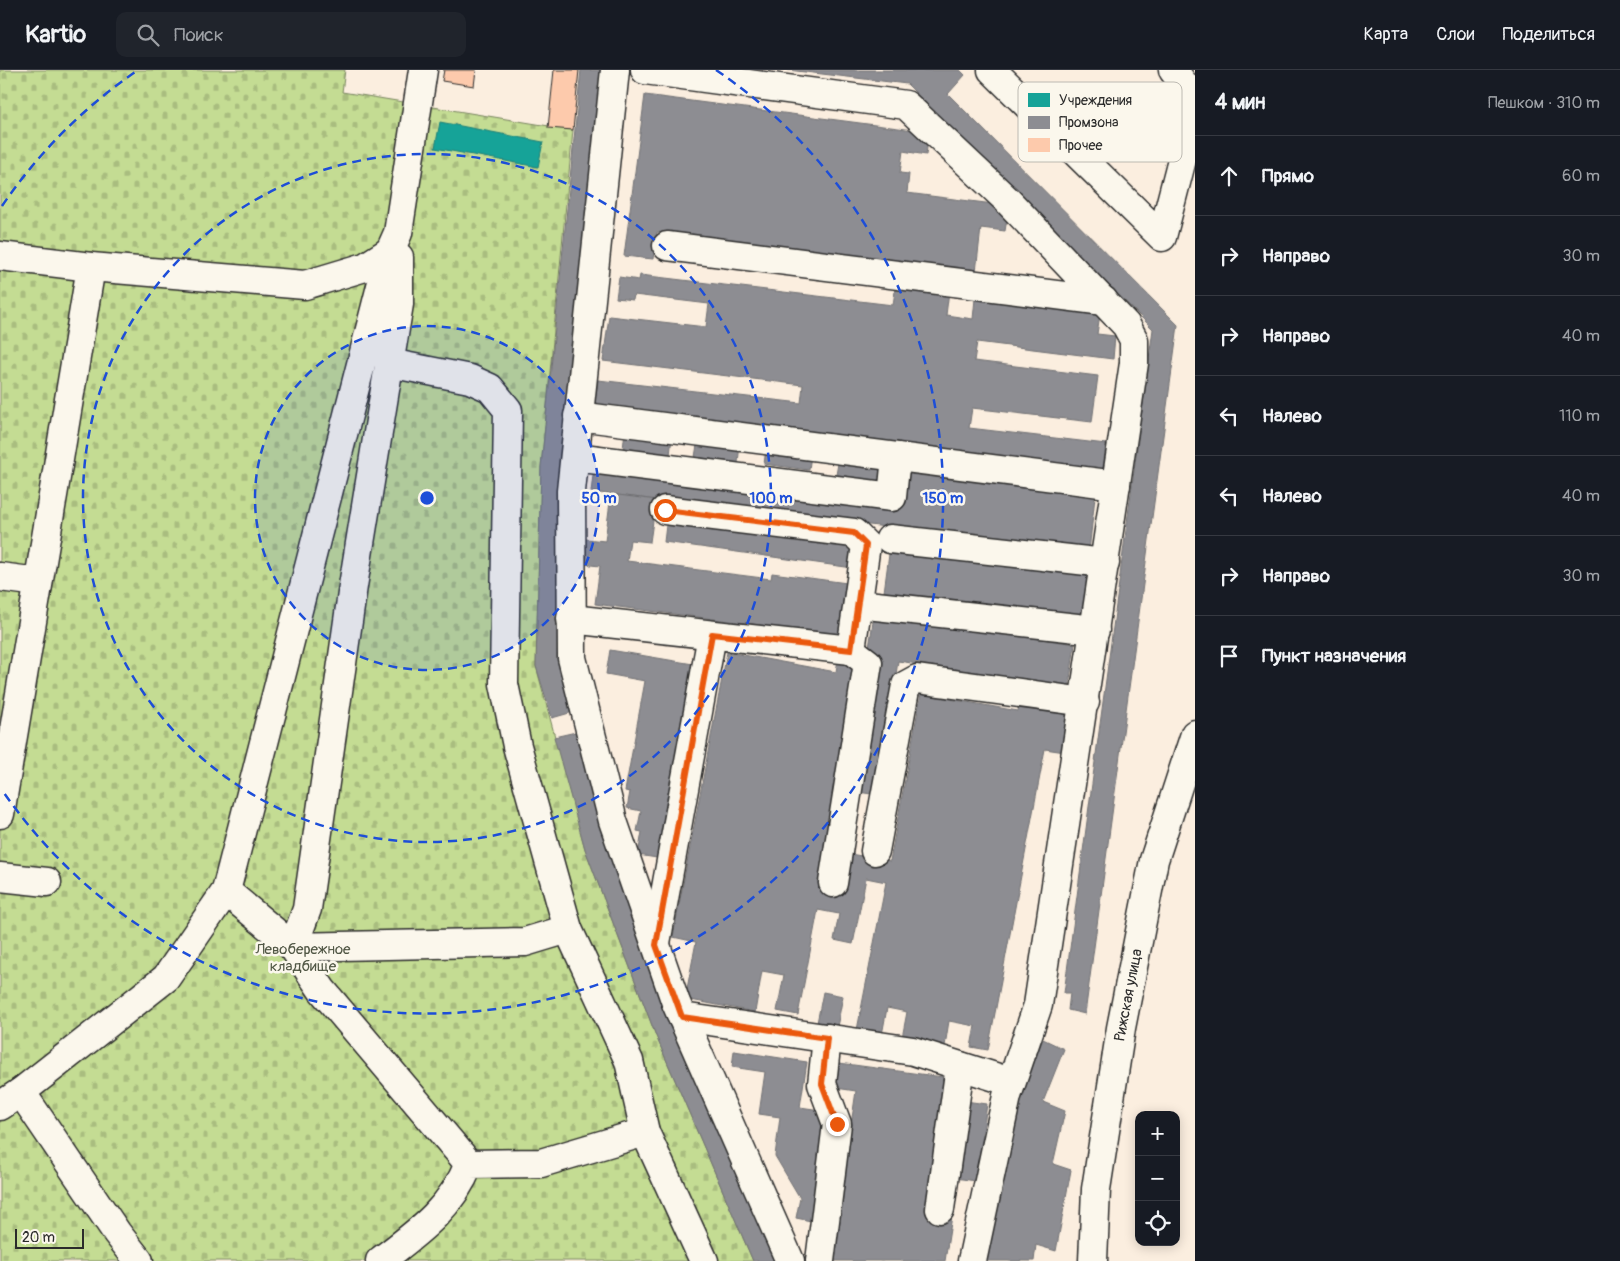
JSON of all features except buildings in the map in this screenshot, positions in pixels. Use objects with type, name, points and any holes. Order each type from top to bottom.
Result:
[{"type":"street","points":[[139,1261],[11,1099],[166,978],[226,891],[394,242],[423,70]]},
{"type":"street","points":[[614,70],[578,416],[572,492],[572,658],[613,820],[682,1017],[790,1261]]},
{"type":"street","points":[[645,70],[906,105],[1006,199],[1126,325],[1134,340],[1134,363],[1105,564],[1038,1005],[1006,1096],[972,1261]]},
{"type":"street","points":[[992,70],[1018,96]]},
{"type":"street","points":[[1173,70],[1186,87],[1190,128],[1182,159]]},
{"type":"street","points":[[1086,162],[1162,237],[1181,162]]},
{"type":"street","points":[[0,256],[305,285],[365,267],[394,242]]},
{"type":"street","points":[[293,947],[307,909],[353,586],[399,304],[394,242]]},
{"type":"street","points":[[667,246],[1104,301]]},
{"type":"street","points":[[0,814],[91,266]]},
{"type":"street","points":[[390,362],[470,378],[490,388],[508,410],[504,684],[517,746],[568,930],[629,1061],[645,1132],[704,1261]]},
{"type":"street","points":[[578,416],[1116,485]]},
{"type":"street","points":[[575,457],[892,497],[896,457]]},
{"type":"street","points":[[665,510],[854,533],[866,545],[851,650]]},
{"type":"street","points":[[890,539],[1105,564]]},
{"type":"street","points":[[0,577],[38,582]]},
{"type":"street","points":[[858,604],[1095,630]]},
{"type":"street","points":[[571,619],[851,650],[868,663],[832,883]]},
{"type":"street","points":[[656,945],[712,634]]},
{"type":"street","points":[[875,851],[906,685],[917,679],[1085,702]]},
{"type":"street","name":"Рижская улица","points":[[1092,1261],[1096,1189],[1128,990],[1154,860],[1195,734]]},
{"type":"street","points":[[0,877],[47,882]]},
{"type":"street","points":[[226,891],[293,947],[322,990],[469,1164]]},
{"type":"street","points":[[293,947],[525,942],[568,930]]},
{"type":"street","points":[[682,1017],[913,1051],[1011,1082]]},
{"type":"street","points":[[820,1261],[837,1124],[822,1084],[827,1038]]},
{"type":"street","points":[[940,1209],[960,1066]]},
{"type":"street","points":[[469,1164],[541,1163],[645,1132]]},
{"type":"street","points":[[380,1261],[431,1222],[462,1181],[469,1164]]},
{"type":"green space","name":"Левобережное кладбище","points":[[0,70],[345,70],[342,92],[573,130],[541,467],[536,666],[585,849],[656,1036],[753,1261],[0,1261]]},
{"type":"route","points":[[665,510],[854,533],[866,545],[851,650],[712,634],[656,945],[682,1017],[827,1038],[822,1084],[837,1124]]}]
